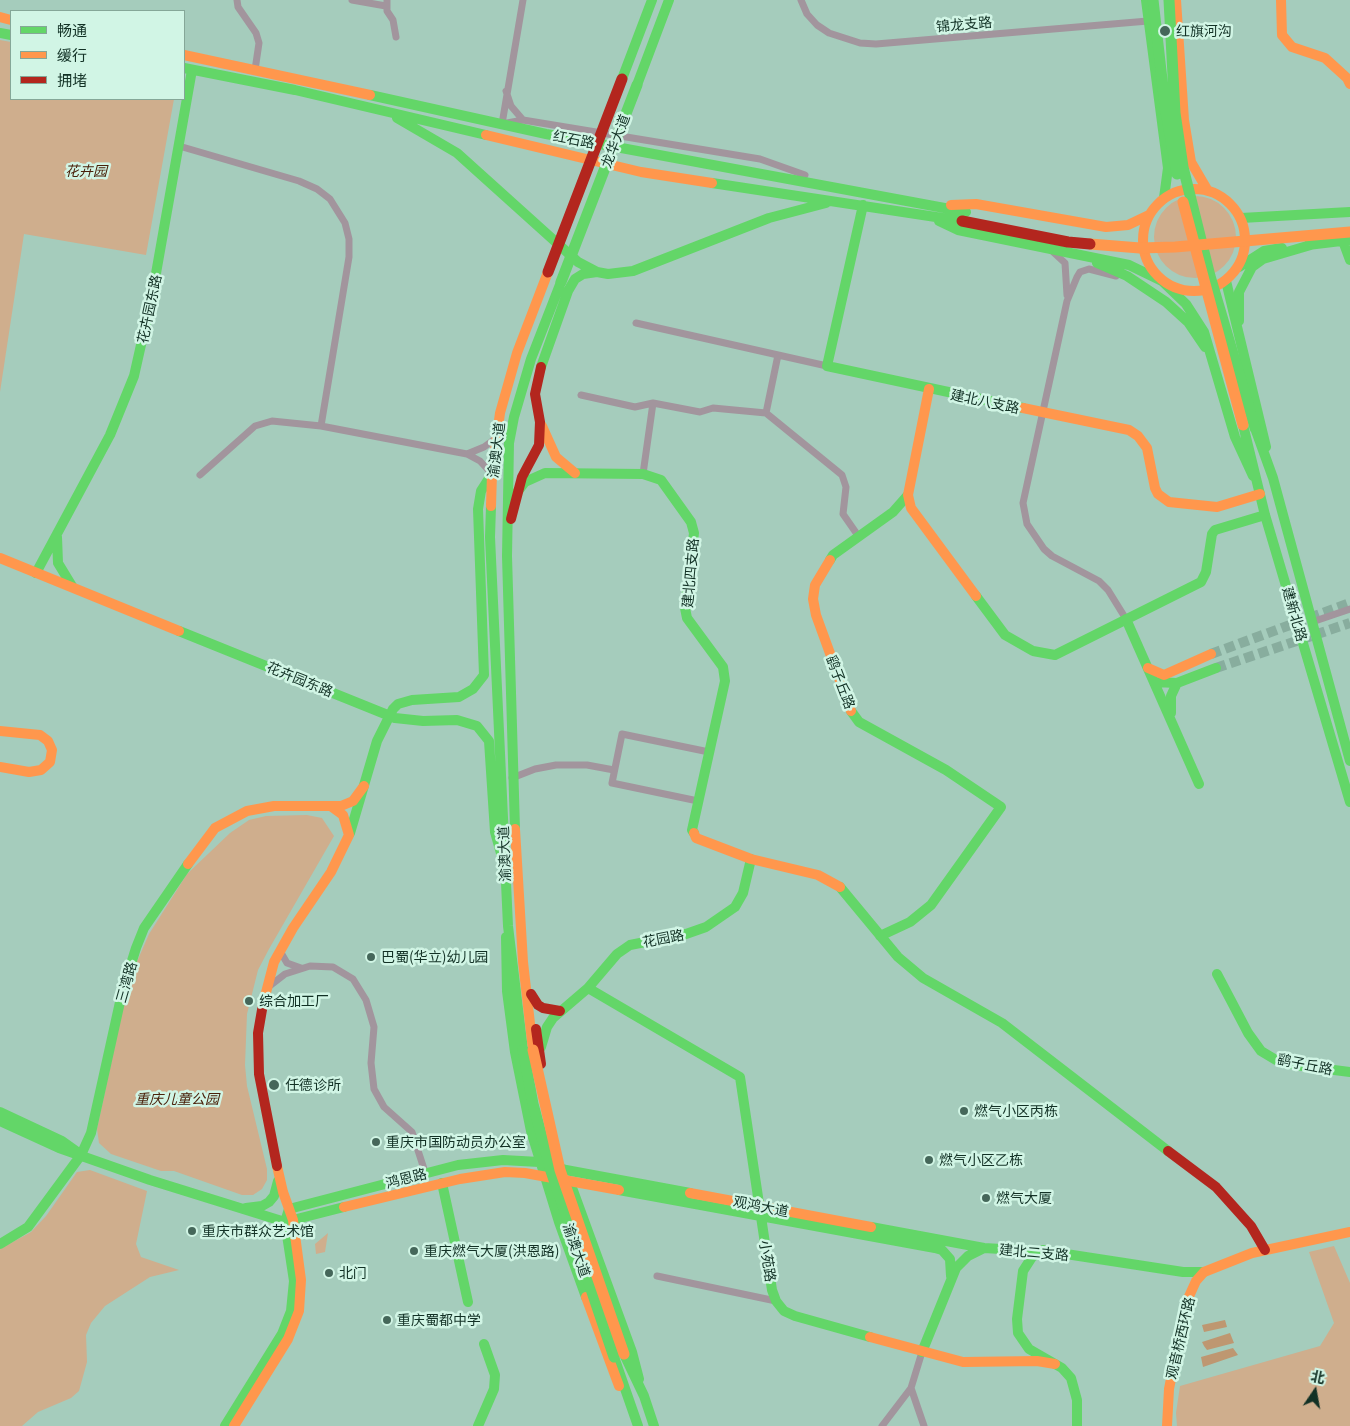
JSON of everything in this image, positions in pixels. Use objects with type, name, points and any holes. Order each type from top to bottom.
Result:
[{"type":"main road","name":"龙华大道","points":[[548,272],[652,0]]},
{"type":"main road","name":"龙华大道","points":[[561,282],[669,0]]},
{"type":"main road","points":[[1146,0],[1168,168],[1164,198]]},
{"type":"main road","name":"建新北路","points":[[1153,0],[1174,160],[1190,235],[1243,425],[1265,515],[1350,802]]},
{"type":"main road","name":"建新北路","points":[[1169,0],[1175,113],[1182,167],[1210,276],[1255,428],[1272,478],[1312,622],[1346,729],[1350,761]]},
{"type":"main road","points":[[1176,0],[1184,120],[1191,162],[1208,191]]},
{"type":"main road","points":[[1281,0],[1282,35],[1292,47],[1325,58],[1347,78],[1350,84]]},
{"type":"main road","name":"红石路","points":[[185,56],[632,151],[834,186],[928,210],[964,217]]},
{"type":"main road","name":"红石路","points":[[188,69],[295,90],[641,172],[863,205],[928,210]]},
{"type":"main road","name":"花卉园东路","points":[[185,92],[188,69]]},
{"type":"main road","name":"花卉园东路","points":[[36,573],[110,436],[134,376],[152,296],[178,146],[184,100]]},
{"type":"main road","name":"红石路","points":[[388,113],[425,132],[457,152],[578,262],[597,272],[608,274],[633,271],[690,251],[791,210],[837,201]]},
{"type":"main road","points":[[1238,268],[1246,246],[1241,218],[1232,204],[1217,194],[1197,188],[1178,190],[1164,198],[1149,215],[1144,225],[1142,243],[1146,261],[1162,281],[1186,304],[1204,332],[1236,437],[1259,490]]},
{"type":"main road","points":[[928,210],[976,204],[1106,227],[1128,225],[1149,215]]},
{"type":"main road","points":[[827,366],[863,205]]},
{"type":"main road","points":[[928,210],[958,230],[1129,265],[1175,288],[1192,292],[1210,289],[1226,281],[1238,268],[1264,251],[1348,238]]},
{"type":"main road","points":[[1241,218],[1350,212]]},
{"type":"main road","points":[[964,217],[1076,234],[1139,240],[1175,240],[1350,223]]},
{"type":"main road","points":[[964,217],[1068,242],[1140,248],[1348,238]]},
{"type":"main road","points":[[1348,238],[1350,260]]},
{"type":"main road","points":[[1241,349],[1239,292],[1248,273],[1263,259],[1314,244]]},
{"type":"main road","points":[[1075,254],[1111,268],[1144,286],[1166,302],[1188,322],[1211,357]]},
{"type":"main road","name":"渝澳大道","points":[[532,1052],[508,926],[490,537],[495,439],[518,353],[548,272]]},
{"type":"main road","points":[[507,537],[515,496],[527,465],[539,445],[540,422],[535,394],[541,368],[568,291],[575,279],[583,274],[597,272]]},
{"type":"main road","points":[[1226,281],[1241,349],[1262,427],[1272,478]]},
{"type":"main road","name":"渝澳大道","points":[[561,282],[531,359],[514,417],[509,443],[507,537],[512,778],[521,927],[527,1014],[532,1052],[533,1104],[551,1171],[619,1356],[637,1426]]},
{"type":"main road","name":"建北八支路","points":[[827,366],[1128,430],[1138,436],[1146,448],[1158,494],[1169,502],[1217,507],[1259,490]]},
{"type":"main road","points":[[930,389],[908,495],[911,508],[1005,635],[1033,651],[1055,655],[1201,582],[1206,572],[1209,541],[1216,530],[1265,515]]},
{"type":"main road","points":[[540,422],[556,458],[575,473]]},
{"type":"main road","name":"建北四支路","points":[[515,496],[530,478],[545,473],[643,474],[662,480],[691,522],[694,533],[685,608],[687,618],[723,667],[725,681],[692,830],[696,838],[751,859],[834,882],[846,892],[898,957],[923,978],[1002,1022],[1216,1187],[1251,1226],[1265,1250]]},
{"type":"main road","points":[[224,1426],[282,1334],[291,1311],[294,1280],[289,1209],[278,1174],[258,1061],[258,1033],[265,990],[280,950],[292,928],[331,872],[349,835],[377,741],[389,715],[398,704],[412,700],[459,698],[473,689],[484,675],[478,509],[481,492],[492,474]]},
{"type":"main road","name":"鹞子丘路","points":[[880,936],[910,922],[931,905],[1001,807],[946,770],[859,722],[852,714],[816,614],[813,599],[816,585],[833,556],[892,512],[908,495]]},
{"type":"main road","points":[[892,512],[901,511],[917,516]]},
{"type":"main road","name":"花卉园东路","points":[[58,531],[56,544],[58,563],[72,586],[389,715],[412,721],[457,720],[477,726],[484,732],[489,741],[496,832],[505,870]]},
{"type":"main road","points":[[0,558],[72,586]]},
{"type":"main road","points":[[1126,619],[1200,784]]},
{"type":"main road","points":[[1148,667],[1153,672],[1164,675],[1211,654]]},
{"type":"main road","points":[[1154,682],[1177,683],[1216,668]]},
{"type":"main road","points":[[1172,722],[1170,701],[1177,683]]},
{"type":"main road","points":[[0,731],[40,735],[48,741],[52,750],[50,762],[42,770],[29,772],[0,767]]},
{"type":"main road","points":[[332,808],[353,801],[364,786]]},
{"type":"main road","name":"三湾路","points":[[0,1244],[28,1226],[41,1212],[81,1155],[91,1133],[122,993],[136,948],[144,928],[205,839],[216,828],[247,810],[281,806],[332,808]]},
{"type":"main road","points":[[332,808],[342,815],[347,823],[349,835]]},
{"type":"main road","name":"花园路","points":[[532,1052],[547,1027],[560,1011],[588,988],[617,954],[630,945],[686,934],[706,927],[722,918],[735,907],[743,893],[751,859]]},
{"type":"main road","points":[[508,926],[505,956],[514,1052],[542,1174],[610,1366],[637,1426]]},
{"type":"main road","points":[[521,927],[528,960],[531,994],[532,1052],[568,1176],[632,1352],[644,1396]]},
{"type":"main road","name":"鹞子丘路","points":[[1217,974],[1248,1033],[1261,1051],[1276,1060],[1296,1065],[1350,1072]]},
{"type":"main road","name":"小苑路","points":[[588,988],[740,1077],[760,1211],[776,1301],[784,1310],[795,1316],[963,1362],[1037,1361],[1055,1364]]},
{"type":"main road","points":[[531,994],[538,1005],[543,1008],[560,1011]]},
{"type":"main road","points":[[0,1112],[62,1141],[81,1155]]},
{"type":"main road","points":[[0,1121],[59,1148],[150,1180],[238,1208],[289,1221]]},
{"type":"main road","points":[[531,1131],[536,1136],[544,1138],[550,1134],[554,1126]]},
{"type":"main road","name":"鸿恩路","points":[[289,1209],[425,1172],[482,1162],[539,1162]]},
{"type":"main road","name":"观鸿大道","points":[[539,1162],[568,1176]]},
{"type":"main road","name":"鸿恩路","points":[[289,1221],[442,1183],[505,1172],[542,1174]]},
{"type":"main road","points":[[238,1208],[252,1208],[269,1202],[276,1190],[278,1174]]},
{"type":"main road","name":"观鸿大道","points":[[542,1174],[568,1176],[760,1211],[984,1248]]},
{"type":"main road","points":[[442,1183],[463,1287],[468,1302]]},
{"type":"main road","points":[[283,1192],[292,1201],[307,1204]]},
{"type":"main road","name":"观鸿大道","points":[[760,1211],[942,1250],[950,1259],[951,1276]]},
{"type":"main road","points":[[234,1426],[295,1325],[301,1295],[301,1280],[289,1221]]},
{"type":"main road","points":[[1336,1234],[1350,1225]]},
{"type":"main road","points":[[1204,1272],[1265,1250],[1350,1232]]},
{"type":"main road","name":"建北二支路","points":[[922,1352],[951,1276],[961,1261],[984,1248],[1043,1250],[1183,1272],[1204,1272]]},
{"type":"main road","points":[[1043,1250],[1032,1258],[1023,1271],[1017,1326],[1025,1345],[1067,1372],[1074,1384],[1078,1408],[1077,1426]]},
{"type":"main road","name":"观音桥西环路","points":[[1167,1426],[1169,1389],[1186,1303],[1190,1291],[1204,1272]]},
{"type":"main road","points":[[478,1426],[494,1389],[495,1376],[484,1344]]},
{"type":"main road","name":"渝澳大道","points":[[619,1356],[644,1396],[654,1426]]},
{"type":"street","points":[[237,0],[238,7],[256,33],[259,43],[255,70]]},
{"type":"street","points":[[352,0],[387,3],[395,27],[396,37]]},
{"type":"street","points":[[523,0],[506,91],[502,124],[523,120],[760,159],[834,186]]},
{"type":"street","name":"锦龙支路","points":[[801,0],[807,14],[817,25],[829,33],[860,43],[876,44],[1148,21]]},
{"type":"street","points":[[506,91],[512,106],[523,120]]},
{"type":"street","points":[[178,146],[299,181],[317,189],[330,199],[345,223],[349,240],[349,257],[321,426]]},
{"type":"street","points":[[1051,250],[1066,263],[1067,301]]},
{"type":"street","points":[[1126,619],[1108,590],[1099,581],[1052,556],[1044,549],[1027,524],[1023,503],[1067,301],[1077,277],[1084,269],[1113,274],[1144,286]]},
{"type":"street","points":[[636,323],[827,366]]},
{"type":"street","points":[[766,413],[778,355]]},
{"type":"street","points":[[581,395],[635,407],[653,403],[700,412],[713,408],[766,413],[842,475],[846,487],[843,514],[859,537]]},
{"type":"street","points":[[643,474],[653,403]]},
{"type":"street","points":[[200,474],[255,426],[272,421],[321,426],[467,454],[480,461],[492,474]]},
{"type":"street","points":[[467,454],[484,447],[495,439]]},
{"type":"street","points":[[1312,622],[1350,609]]},
{"type":"street","points":[[698,801],[612,783],[622,734],[709,752]]},
{"type":"street","points":[[512,778],[535,769],[556,765],[587,765],[614,770]]},
{"type":"street","points":[[280,950],[287,963],[301,968]]},
{"type":"street","points":[[265,990],[279,978],[301,968],[321,966],[333,967],[346,973],[359,987],[366,1000],[374,1027],[371,1063],[374,1089],[384,1107],[412,1132],[425,1172]]},
{"type":"street","points":[[657,1276],[776,1301]]},
{"type":"street","name":"建北二支路","points":[[882,1426],[912,1388],[922,1352]]},
{"type":"street","points":[[912,1388],[924,1426]]},
{"type":"green space","name":"花卉园","points":[[0,40],[10,42],[10,100],[174,100],[146,255],[24,234],[0,392]]},
{"type":"green space","points":[[1195,196],[1211,199],[1224,208],[1233,221],[1236,237],[1233,253],[1224,266],[1211,275],[1195,278],[1179,275],[1166,266],[1157,253],[1154,237],[1157,221],[1166,208],[1179,199]]},
{"type":"green space","name":"重庆儿童公园","points":[[307,815],[322,818],[334,836],[258,970],[247,1014],[245,1065],[247,1086],[267,1169],[267,1180],[262,1189],[253,1195],[242,1195],[174,1171],[161,1171],[111,1154],[99,1143],[97,1129],[129,980],[149,934],[187,874],[230,833],[249,820],[266,816]]},
{"type":"green space","points":[[90,1170],[147,1191],[136,1244],[141,1257],[179,1270],[150,1277],[105,1306],[91,1323],[86,1335],[87,1362],[79,1391],[71,1398],[38,1412],[22,1426],[0,1426],[0,1249],[31,1232],[46,1216],[77,1172]]},
{"type":"green space","points":[[328,1233],[325,1252],[316,1254],[315,1244]]},
{"type":"green space","points":[[1334,1246],[1350,1283],[1350,1426],[1177,1426],[1176,1413],[1180,1386],[1320,1346],[1334,1323],[1309,1252]]},
{"type":"shaded area","points":[[1225,1320],[1227,1327],[1204,1332],[1202,1325]]},
{"type":"shaded area","points":[[1230,1333],[1234,1343],[1207,1350],[1202,1342]]},
{"type":"shaded area","points":[[1233,1348],[1238,1355],[1203,1367],[1201,1357]]},
{"type":"tunnel","points":[[1211,654],[1350,603]]},
{"type":"tunnel","points":[[1216,668],[1350,623]]},
{"type":"traffic: fast","points":[[622,79],[652,0]]},
{"type":"traffic: fast","points":[[637,85],[669,0]]},
{"type":"traffic: fast","points":[[1146,0],[1168,168],[1164,198]]},
{"type":"traffic: fast","points":[[1153,0],[1165,106],[1177,174]]},
{"type":"traffic: fast","points":[[1169,0],[1175,113],[1183,167],[1210,276],[1255,428]]},
{"type":"traffic: fast","points":[[0,33],[10,35]]},
{"type":"traffic: fast","points":[[185,68],[295,90],[486,135]]},
{"type":"traffic: fast","points":[[36,573],[110,435],[134,376],[152,296],[192,70]]},
{"type":"traffic: fast","points":[[561,282],[637,85]]},
{"type":"traffic: fast","points":[[370,95],[546,134],[966,212]]},
{"type":"traffic: fast","points":[[397,118],[457,153],[578,262],[597,272],[608,274],[633,271],[769,218],[826,203]]},
{"type":"traffic: fast","points":[[712,183],[962,221]]},
{"type":"traffic: fast","points":[[863,205],[827,366],[1023,408]]},
{"type":"traffic: fast","points":[[1241,218],[1350,212]]},
{"type":"traffic: fast","points":[[939,221],[958,230],[1129,265],[1162,281],[1186,304],[1204,332],[1235,437],[1253,476]]},
{"type":"traffic: fast","points":[[1308,245],[1350,240]]},
{"type":"traffic: fast","points":[[1343,241],[1350,260]]},
{"type":"traffic: fast","points":[[1239,321],[1239,292],[1252,267],[1263,259],[1314,244]]},
{"type":"traffic: fast","points":[[1239,267],[1264,251],[1282,248]]},
{"type":"traffic: fast","points":[[1097,263],[1127,276],[1166,302],[1188,322],[1205,347]]},
{"type":"traffic: fast","points":[[541,367],[568,291],[575,279],[583,274],[597,272]]},
{"type":"traffic: fast","points":[[1226,281],[1266,447]]},
{"type":"traffic: fast","points":[[515,829],[507,556],[509,443],[514,417],[531,359],[561,282]]},
{"type":"traffic: fast","points":[[1243,425],[1265,515],[1350,802]]},
{"type":"traffic: fast","points":[[1255,428],[1273,478],[1350,761]]},
{"type":"traffic: fast","points":[[515,495],[525,482],[545,473],[643,474],[661,480],[691,522],[694,533],[685,608],[687,618],[723,667],[725,681],[692,830],[694,833]]},
{"type":"traffic: fast","points":[[350,833],[377,741],[393,709],[398,704],[412,700],[459,697],[473,689],[484,675],[478,509],[481,491],[492,474]]},
{"type":"traffic: fast","points":[[830,560],[833,555],[893,512],[908,495]]},
{"type":"traffic: fast","points":[[491,506],[490,537],[508,926],[523,1050]]},
{"type":"traffic: fast","points":[[976,596],[1005,635],[1033,651],[1055,655],[1201,582],[1206,572],[1212,534],[1215,530],[1265,515]]},
{"type":"traffic: fast","points":[[57,537],[58,563],[72,586]]},
{"type":"traffic: fast","points":[[1126,619],[1199,784]]},
{"type":"traffic: fast","points":[[179,631],[395,718],[423,721],[457,720],[477,726],[489,741],[495,832],[502,857]]},
{"type":"traffic: fast","points":[[1154,682],[1177,683],[1216,668]]},
{"type":"traffic: fast","points":[[1171,713],[1171,696],[1177,683]]},
{"type":"traffic: fast","points":[[851,711],[859,722],[946,770],[1001,807],[931,905],[910,922],[880,936]]},
{"type":"traffic: fast","points":[[541,1047],[547,1027],[553,1018],[588,988],[617,954],[630,945],[686,934],[706,927],[735,907],[743,893],[751,859]]},
{"type":"traffic: fast","points":[[0,1244],[28,1227],[81,1155],[91,1133],[122,993],[136,948],[144,928],[188,864]]},
{"type":"traffic: fast","points":[[840,887],[898,957],[923,978],[1002,1023],[1168,1151]]},
{"type":"traffic: fast","points":[[506,937],[507,991],[515,1052],[531,1131],[559,1222],[586,1297]]},
{"type":"traffic: fast","points":[[1217,974],[1248,1033],[1261,1051],[1276,1060],[1295,1065],[1350,1072]]},
{"type":"traffic: fast","points":[[588,988],[740,1077],[772,1290],[776,1301],[784,1311],[795,1316],[870,1337]]},
{"type":"traffic: fast","points":[[523,1050],[533,1104],[551,1171],[614,1357]]},
{"type":"traffic: fast","points":[[0,1112],[62,1141],[76,1151]]},
{"type":"traffic: fast","points":[[0,1121],[59,1148],[150,1180],[285,1222],[344,1207]]},
{"type":"traffic: fast","points":[[225,1426],[282,1334],[291,1311],[294,1281],[285,1222],[289,1209],[458,1165],[503,1160],[539,1162],[566,1170],[690,1193]]},
{"type":"traffic: fast","points":[[246,1208],[262,1206],[269,1202],[274,1196],[278,1181]]},
{"type":"traffic: fast","points":[[442,1183],[468,1302]]},
{"type":"traffic: fast","points":[[571,1185],[632,1352],[639,1379]]},
{"type":"traffic: fast","points":[[619,1190],[935,1248],[942,1250],[950,1259],[951,1276]]},
{"type":"traffic: fast","points":[[871,1227],[984,1248],[1053,1252],[1183,1272],[1204,1272]]},
{"type":"traffic: fast","points":[[922,1352],[956,1268],[968,1256],[984,1248]]},
{"type":"traffic: fast","points":[[1043,1250],[1032,1257],[1023,1271],[1017,1319],[1018,1333],[1029,1349],[1062,1368],[1071,1378],[1077,1400],[1077,1426]]},
{"type":"traffic: fast","points":[[478,1426],[494,1389],[495,1375],[484,1344]]},
{"type":"traffic: fast","points":[[624,1354],[644,1396],[654,1426]]},
{"type":"traffic: fast","points":[[614,1357],[638,1426]]},
{"type":"traffic: slow","points":[[1176,0],[1184,120],[1191,162],[1208,191]]},
{"type":"traffic: slow","points":[[1281,0],[1282,35],[1292,47],[1325,58],[1347,78],[1350,84]]},
{"type":"traffic: slow","points":[[0,17],[10,20]]},
{"type":"traffic: slow","points":[[185,55],[370,95]]},
{"type":"traffic: slow","points":[[486,135],[641,172],[712,183]]},
{"type":"traffic: slow","points":[[1194,189],[1204,190],[1223,197],[1237,211],[1244,230],[1245,240],[1244,250],[1237,269],[1223,283],[1204,290],[1194,291],[1184,290],[1165,283],[1151,269],[1144,250],[1143,240],[1144,230],[1151,211],[1165,197],[1184,190],[1194,189]]},
{"type":"traffic: slow","points":[[1183,202],[1243,425]]},
{"type":"traffic: slow","points":[[951,205],[976,204],[1106,227],[1128,225],[1149,215]]},
{"type":"traffic: slow","points":[[1090,244],[1140,248],[1175,247],[1350,232]]},
{"type":"traffic: slow","points":[[491,506],[492,474],[500,413],[517,353],[548,272]]},
{"type":"traffic: slow","points":[[929,389],[908,495],[911,508],[976,596]]},
{"type":"traffic: slow","points":[[1023,408],[1129,430],[1138,436],[1147,448],[1155,488],[1158,494],[1169,502],[1217,507],[1260,494]]},
{"type":"traffic: slow","points":[[542,426],[556,457],[575,473]]},
{"type":"traffic: slow","points":[[0,558],[179,631]]},
{"type":"traffic: slow","points":[[830,560],[815,585],[813,599],[816,615],[851,711]]},
{"type":"traffic: slow","points":[[1148,668],[1164,675],[1211,654]]},
{"type":"traffic: slow","points":[[0,731],[40,735],[48,741],[52,750],[50,762],[41,770],[29,772],[0,767]]},
{"type":"traffic: slow","points":[[188,864],[215,828],[247,811],[274,806],[341,806],[353,801],[364,786]]},
{"type":"traffic: slow","points":[[263,1004],[274,962],[293,928],[331,872],[349,835],[343,815],[332,807]]},
{"type":"traffic: slow","points":[[515,829],[523,962],[533,1050]]},
{"type":"traffic: slow","points":[[694,833],[696,838],[751,859],[818,875],[840,887]]},
{"type":"traffic: slow","points":[[533,1050],[560,1170],[624,1354]]},
{"type":"traffic: slow","points":[[234,1426],[288,1339],[299,1311],[301,1280],[293,1220],[283,1192],[277,1166]]},
{"type":"traffic: slow","points":[[344,1207],[460,1179],[505,1172],[525,1173],[619,1190]]},
{"type":"traffic: slow","points":[[690,1193],[871,1227]]},
{"type":"traffic: slow","points":[[1167,1426],[1169,1389],[1186,1303],[1196,1281],[1204,1272],[1252,1253],[1350,1232]]},
{"type":"traffic: slow","points":[[586,1297],[619,1386]]},
{"type":"traffic: slow","points":[[870,1337],[963,1362],[1037,1361],[1055,1364]]},
{"type":"traffic: jam","points":[[548,272],[622,79]]},
{"type":"traffic: jam","points":[[962,221],[1068,242],[1090,244]]},
{"type":"traffic: jam","points":[[511,519],[522,477],[539,445],[540,422],[535,394],[541,367]]},
{"type":"traffic: jam","points":[[531,994],[538,1005],[543,1008],[560,1011]]},
{"type":"traffic: jam","points":[[263,1004],[258,1033],[259,1074],[277,1166]]},
{"type":"traffic: jam","points":[[536,1029],[541,1064]]},
{"type":"traffic: jam","points":[[1168,1151],[1216,1187],[1251,1226],[1265,1250]]},
{"type":"place","name":"红旗河沟","points":[[1165,31]]},
{"type":"place","name":"巴蜀(华立)幼儿园","points":[[371,957]]},
{"type":"place","name":"综合加工厂","points":[[249,1001]]},
{"type":"place","name":"任德诊所","points":[[274,1085]]},
{"type":"place","name":"燃气小区丙栋","points":[[964,1111]]},
{"type":"place","name":"重庆市国防动员办公室","points":[[376,1142]]},
{"type":"place","name":"燃气小区乙栋","points":[[929,1160]]},
{"type":"place","name":"燃气大厦","points":[[986,1198]]},
{"type":"place","name":"重庆市群众艺术馆","points":[[192,1231]]},
{"type":"place","name":"重庆燃气大厦(洪恩路)","points":[[414,1251]]},
{"type":"place","name":"北门","points":[[329,1273]]},
{"type":"place","name":"重庆蜀都中学","points":[[387,1320]]}]
